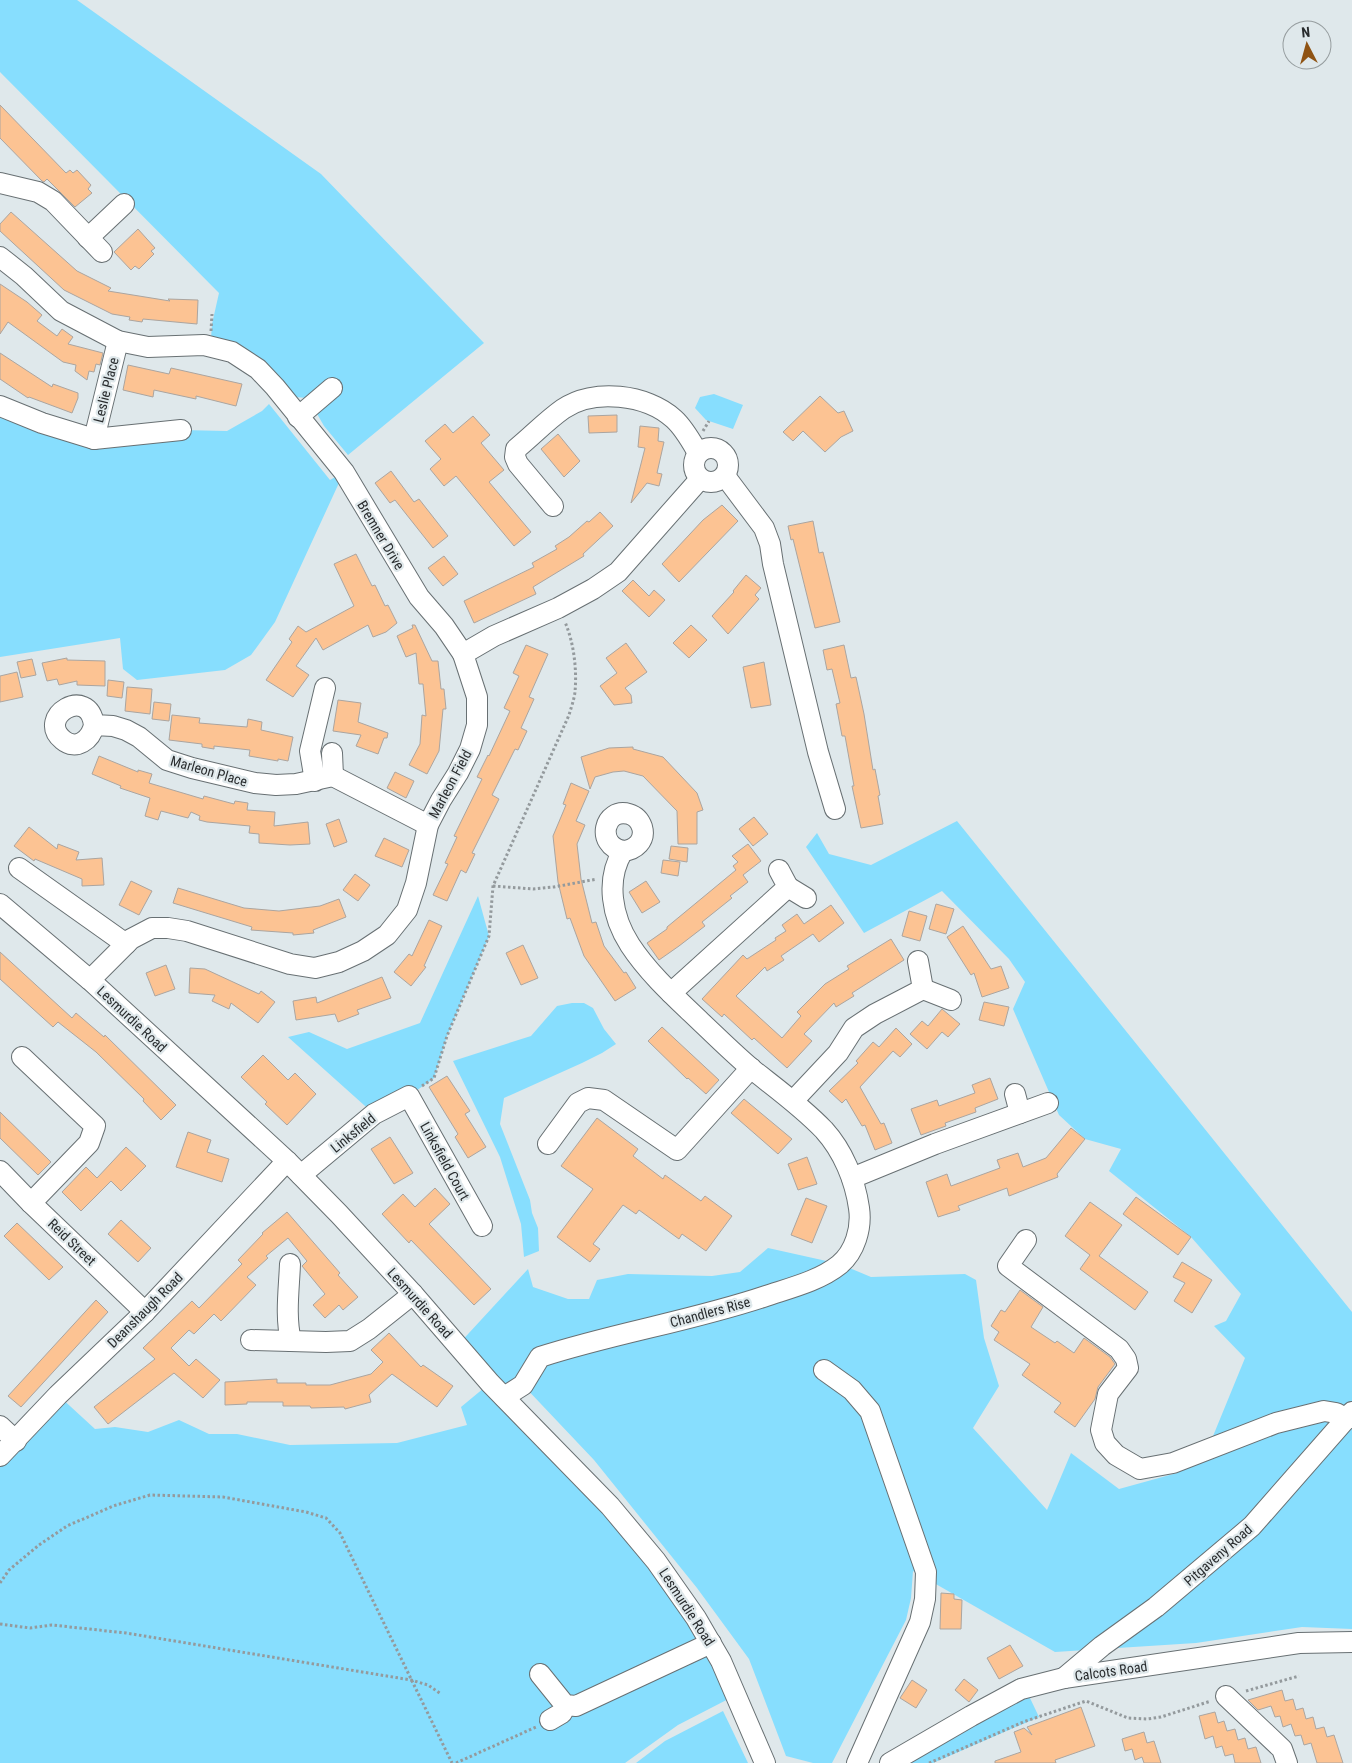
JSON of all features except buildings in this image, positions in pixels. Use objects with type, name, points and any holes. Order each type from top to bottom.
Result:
[{"type":"street","points":[[0,183],[38,192],[53,201],[102,252]]},
{"type":"street","points":[[88,238],[124,204]]},
{"type":"street","name":"Bremner Drive","points":[[0,257],[24,276],[61,311],[118,341],[148,347],[204,345],[232,352],[258,369],[275,387],[344,472],[419,597],[444,626],[463,654]]},
{"type":"street","name":"Leslie Place","points":[[94,439],[118,341]]},
{"type":"street","points":[[298,417],[332,388]]},
{"type":"street","points":[[554,506],[518,464],[515,457],[516,449],[564,408],[580,401],[612,396],[630,397],[648,403],[674,418],[698,453]]},
{"type":"street","name":"Leslie Place","points":[[0,406],[42,424],[94,439],[181,430]]},
{"type":"street","points":[[708,448],[720,450],[727,459],[725,476],[716,482],[710,483],[700,479],[694,470],[695,458],[698,453],[708,448]]},
{"type":"street","points":[[725,476],[764,528],[770,544],[773,564],[818,752],[835,809]]},
{"type":"street","points":[[463,654],[494,636],[558,608],[593,589],[618,572],[700,479]]},
{"type":"street","name":"Marleon Field","points":[[90,980],[131,939],[152,928],[188,931],[290,964],[315,968],[339,962],[363,951],[387,935],[407,910],[416,883],[428,826],[470,749],[477,725],[477,697],[463,654]]},
{"type":"street","points":[[325,688],[310,751],[324,778],[428,826]]},
{"type":"street","name":"Marleon Place","points":[[94,725],[113,726],[126,730],[140,737],[167,760],[192,768],[276,786],[324,778]]},
{"type":"street","points":[[324,778],[332,753]]},
{"type":"street","name":"Chandlers Rise","points":[[504,1397],[523,1384],[540,1357],[576,1345],[723,1310],[784,1290],[824,1274],[840,1264],[852,1249],[859,1229],[860,1215],[852,1178],[845,1162],[824,1130],[793,1101],[751,1068],[671,993],[629,944],[615,909],[612,894],[612,876],[623,851]]},
{"type":"street","points":[[19,868],[126,944]]},
{"type":"street","points":[[671,993],[784,878],[806,898]]},
{"type":"street","name":"Lesmurdie Road","points":[[0,904],[90,980],[294,1168],[413,1294],[504,1397],[610,1506],[656,1560],[696,1618],[737,1694],[765,1763]]},
{"type":"street","points":[[918,961],[923,989]]},
{"type":"street","points":[[793,1101],[838,1053],[854,1028],[875,1014],[923,989],[951,1000]]},
{"type":"street","points":[[22,1057],[95,1126],[89,1142],[31,1203]]},
{"type":"street","points":[[548,1144],[578,1103],[588,1098],[604,1100],[677,1150],[751,1068]]},
{"type":"street","name":"Linksfield","points":[[294,1168],[374,1114],[409,1096]]},
{"type":"street","name":"Linksfield Court","points":[[409,1096],[482,1226]]},
{"type":"street","points":[[852,1178],[935,1144],[1017,1103],[1048,1103]]},
{"type":"street","name":"Deanshaugh Road","points":[[0,1456],[58,1395],[294,1168]]},
{"type":"street","name":"Reid Street","points":[[0,1171],[145,1312]]},
{"type":"street","points":[[1026,1240],[1008,1266],[1119,1349],[1126,1359],[1128,1368],[1108,1394],[1101,1430],[1104,1443],[1116,1455],[1140,1469],[1173,1463],[1276,1423],[1324,1411],[1349,1415]]},
{"type":"street","points":[[290,1264],[288,1327],[291,1341]]},
{"type":"street","points":[[251,1340],[350,1340],[369,1329],[413,1294]]},
{"type":"street","points":[[824,1370],[852,1390],[870,1411],[926,1572],[925,1599],[920,1622],[857,1763]]},
{"type":"street","name":"Pitgaveny Road","points":[[1064,1678],[1102,1646],[1156,1607],[1252,1526],[1349,1415]]},
{"type":"street","points":[[0,1426],[16,1441]]},
{"type":"street","name":"Calcots Road","points":[[890,1763],[1020,1689],[1064,1678],[1299,1643],[1352,1642]]},
{"type":"street","points":[[540,1674],[565,1705],[576,1706],[711,1643]]},
{"type":"street","points":[[1226,1696],[1282,1749],[1287,1763]]},
{"type":"street","points":[[550,1720],[562,1713],[565,1705]]},
{"type":"path","points":[[409,1096],[434,1078],[447,1036],[489,936],[493,886],[566,724],[575,693],[574,655],[569,631],[558,608]]},
{"type":"path","points":[[493,886],[533,889],[612,876]]},
{"type":"path","points":[[0,1583],[9,1570],[39,1544],[67,1526],[113,1506],[150,1495],[223,1497],[306,1512],[326,1518],[340,1533],[452,1763]]},
{"type":"path","points":[[0,1624],[30,1628],[52,1625],[126,1633],[411,1680],[428,1685],[441,1694]]},
{"type":"path","points":[[932,1762],[1023,1722],[1086,1702],[1128,1718],[1147,1719],[1161,1717],[1298,1676]]},
{"type":"path","points":[[456,1763],[550,1720]]},
{"type":"shaded area","points":[[0,0],[77,0],[321,174],[484,343],[348,455],[324,426],[308,398],[294,397],[211,339],[212,324],[219,293],[0,72]]},
{"type":"shaded area","points":[[714,394],[743,405],[733,429],[706,420],[695,408],[700,397]]},
{"type":"shaded area","points":[[269,404],[330,480],[344,472],[275,622],[251,655],[225,670],[137,680],[123,669],[120,638],[0,657],[0,406],[94,439],[181,430],[227,431],[262,411]]},
{"type":"shaded area","points":[[957,821],[1352,1312],[1352,1629],[1302,1627],[1196,1643],[1055,1652],[913,1571],[911,1598],[906,1620],[832,1763],[813,1763],[786,1756],[749,1659],[697,1588],[594,1460],[523,1385],[504,1397],[610,1506],[740,1693],[678,1725],[625,1763],[0,1763],[0,1456],[58,1395],[95,1429],[115,1427],[148,1432],[179,1420],[209,1434],[237,1434],[290,1445],[397,1443],[467,1425],[461,1407],[490,1383],[457,1346],[528,1269],[533,1287],[568,1299],[589,1299],[597,1280],[628,1274],[712,1276],[740,1272],[768,1248],[840,1264],[871,1277],[965,1274],[976,1280],[984,1338],[999,1386],[973,1428],[1047,1510],[1071,1453],[1119,1489],[1177,1473],[1211,1441],[1245,1358],[1214,1326],[1226,1321],[1241,1294],[1191,1237],[1109,1171],[1121,1149],[1085,1139],[1059,1115],[1013,1009],[1025,982],[1009,959],[942,891],[864,933],[806,847],[817,833],[829,854],[871,865]]},
{"type":"shaded area","points":[[478,896],[489,936],[447,1036],[434,1078],[409,1096],[374,1114],[288,1037],[309,1032],[347,1049],[420,1023]]},
{"type":"shaded area","points":[[584,1003],[593,1008],[604,1029],[616,1044],[582,1063],[504,1098],[500,1124],[530,1200],[532,1213],[538,1228],[539,1251],[524,1257],[521,1224],[500,1157],[453,1061],[531,1036],[557,1006]]},
{"type":"shaded area","points":[[1029,1696],[1039,1717],[933,1763],[906,1763],[996,1709]]},
{"type":"shaded area","points":[[723,1711],[748,1763],[636,1763],[665,1741]]}]
